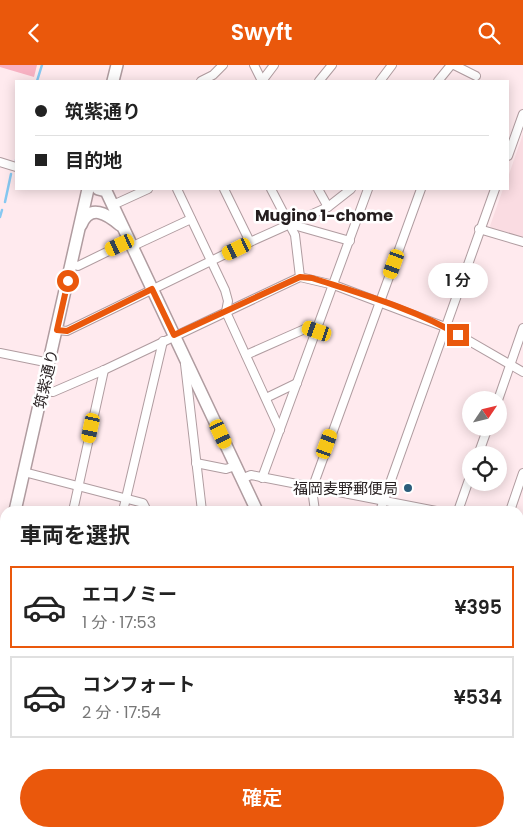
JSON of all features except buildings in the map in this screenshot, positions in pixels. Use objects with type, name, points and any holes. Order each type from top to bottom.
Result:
[{"type":"street","points":[[113,80],[117,65]]},
{"type":"street","points":[[215,78],[223,65]]},
{"type":"street","points":[[254,65],[262,80]]},
{"type":"street","points":[[263,80],[274,65]]},
{"type":"street","points":[[321,80],[332,65]]},
{"type":"street","points":[[381,80],[392,65]]},
{"type":"street","points":[[439,80],[453,65],[476,76]]},
{"type":"street","points":[[509,153],[523,114]]},
{"type":"street","points":[[0,162],[15,167]]},
{"type":"street","name":"筑紫通り","points":[[16,506],[88,190]]},
{"type":"street","points":[[103,190],[113,205],[125,230],[254,506]]},
{"type":"street","points":[[113,205],[146,190]]},
{"type":"street","points":[[177,190],[225,290],[228,301],[226,312],[280,430]]},
{"type":"street","points":[[224,190],[250,242]]},
{"type":"street","points":[[272,190],[295,235],[300,277]]},
{"type":"street","points":[[319,190],[328,207]]},
{"type":"street","points":[[57,330],[67,331],[250,242],[328,207],[349,190]]},
{"type":"street","points":[[262,478],[368,190]]},
{"type":"street","points":[[314,506],[312,489],[421,190]]},
{"type":"street","points":[[382,506],[479,229],[495,190]]},
{"type":"street","points":[[80,228],[83,220],[96,213],[107,214],[125,230]]},
{"type":"street","points":[[133,247],[191,219]]},
{"type":"street","points":[[290,224],[350,241]]},
{"type":"street","points":[[479,229],[523,242]]},
{"type":"street","points":[[71,264],[78,265],[120,245]]},
{"type":"street","points":[[43,391],[53,392],[104,370],[174,335],[300,277],[334,285],[445,327],[523,372]]},
{"type":"street","points":[[246,355],[307,328],[317,331]]},
{"type":"street","points":[[501,391],[523,328]]},
{"type":"street","points":[[124,506],[163,341]]},
{"type":"street","points":[[0,353],[50,363]]},
{"type":"street","points":[[184,356],[201,506]]},
{"type":"street","points":[[75,506],[104,370]]},
{"type":"street","points":[[266,398],[297,383]]},
{"type":"street","points":[[196,463],[226,469],[235,466]]},
{"type":"street","points":[[24,472],[126,498],[143,503],[144,506]]},
{"type":"street","points":[[512,506],[523,473]]},
{"type":"street","points":[[241,479],[251,475],[312,489],[407,506]]},
{"type":"street","points":[[460,506],[465,491]]},
{"type":"shaded area","points":[[0,65],[37,65],[34,77],[0,67]]},
{"type":"shaded area","points":[[523,134],[523,239],[494,231],[490,226],[503,190],[509,190],[509,174]]},
{"type":"waterway","points":[[37,80],[42,65]]},
{"type":"waterway","points":[[5,202],[11,174]]},
{"type":"waterway","points":[[0,217],[2,210]]},
{"type":"place","name":"福岡麦野郵便局","points":[[408,488]]},
{"type":"district","name":"Mugino 1-chome","points":[[324,215]]},
{"type":"route","points":[[68,281],[57,330],[67,331],[152,289],[174,335],[300,277],[312,278],[380,301],[445,327],[458,335]]}]
